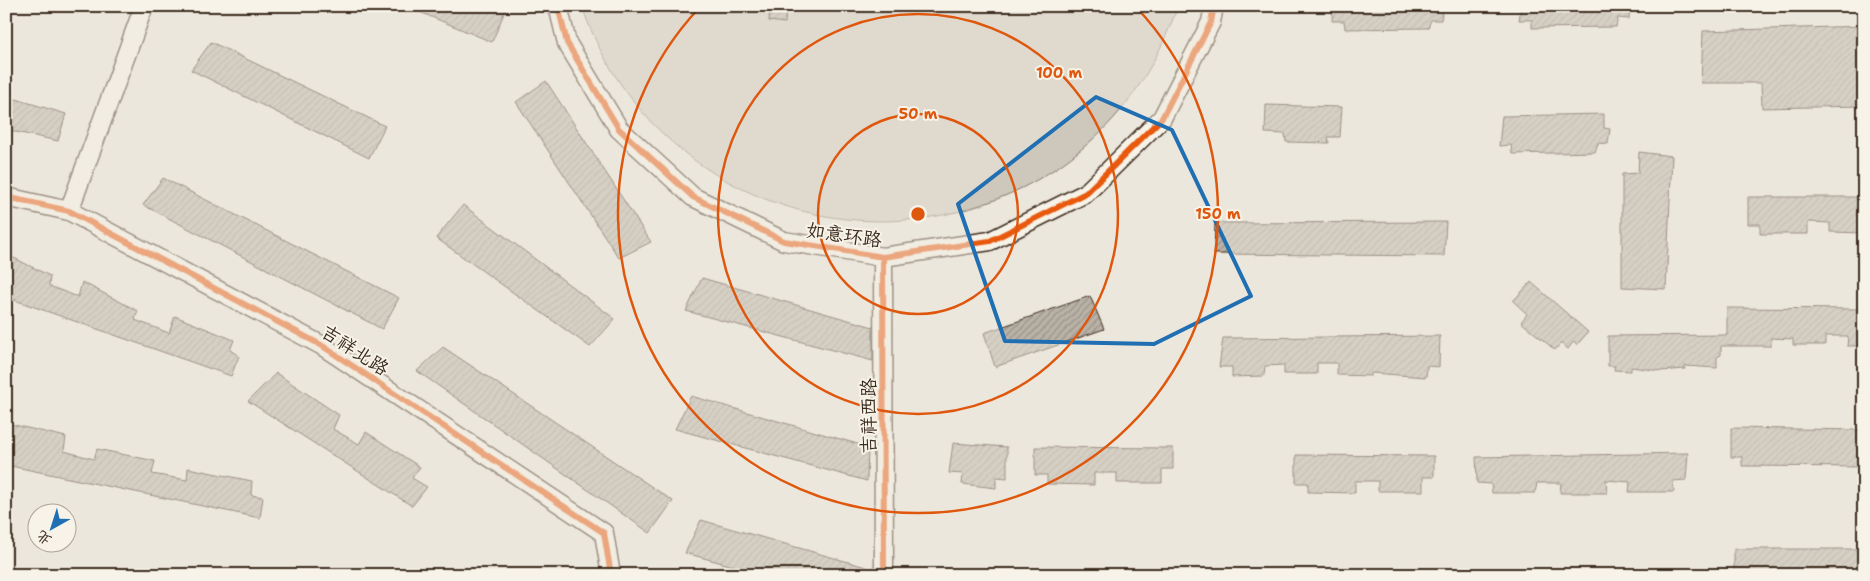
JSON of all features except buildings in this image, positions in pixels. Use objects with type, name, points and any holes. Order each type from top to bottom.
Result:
[{"type":"street","points":[[69,211],[144,6]]},
{"type":"street","name":"如意环路","points":[[558,6],[567,43],[619,129],[693,198],[784,241],[883,257],[990,241],[1086,193],[1162,118],[1211,22],[1214,6]]},
{"type":"street","name":"吉祥北路","points":[[6,197],[69,211],[321,345],[604,533],[611,575]]},
{"type":"street","name":"吉祥西路","points":[[883,257],[884,575]]},
{"type":"highlighted area","points":[[1096,97],[1172,130],[1251,296],[1154,344],[1005,341],[958,204]]},
{"type":"shaded area","points":[[582,6],[1178,6],[1159,51],[1134,93],[1114,118],[1071,158],[1023,188],[971,208],[916,219],[861,220],[805,212],[752,193],[701,165],[681,150],[645,115],[614,74],[591,30]]},
{"type":"cycle path","points":[[558,6],[567,43],[619,129],[693,197],[784,241],[883,257],[990,241],[1086,193],[1162,118],[1211,22],[1214,6]]},
{"type":"cycle path","points":[[6,197],[69,211],[321,345],[604,533],[611,575]]},
{"type":"cycle path","points":[[883,257],[884,575]]}]
